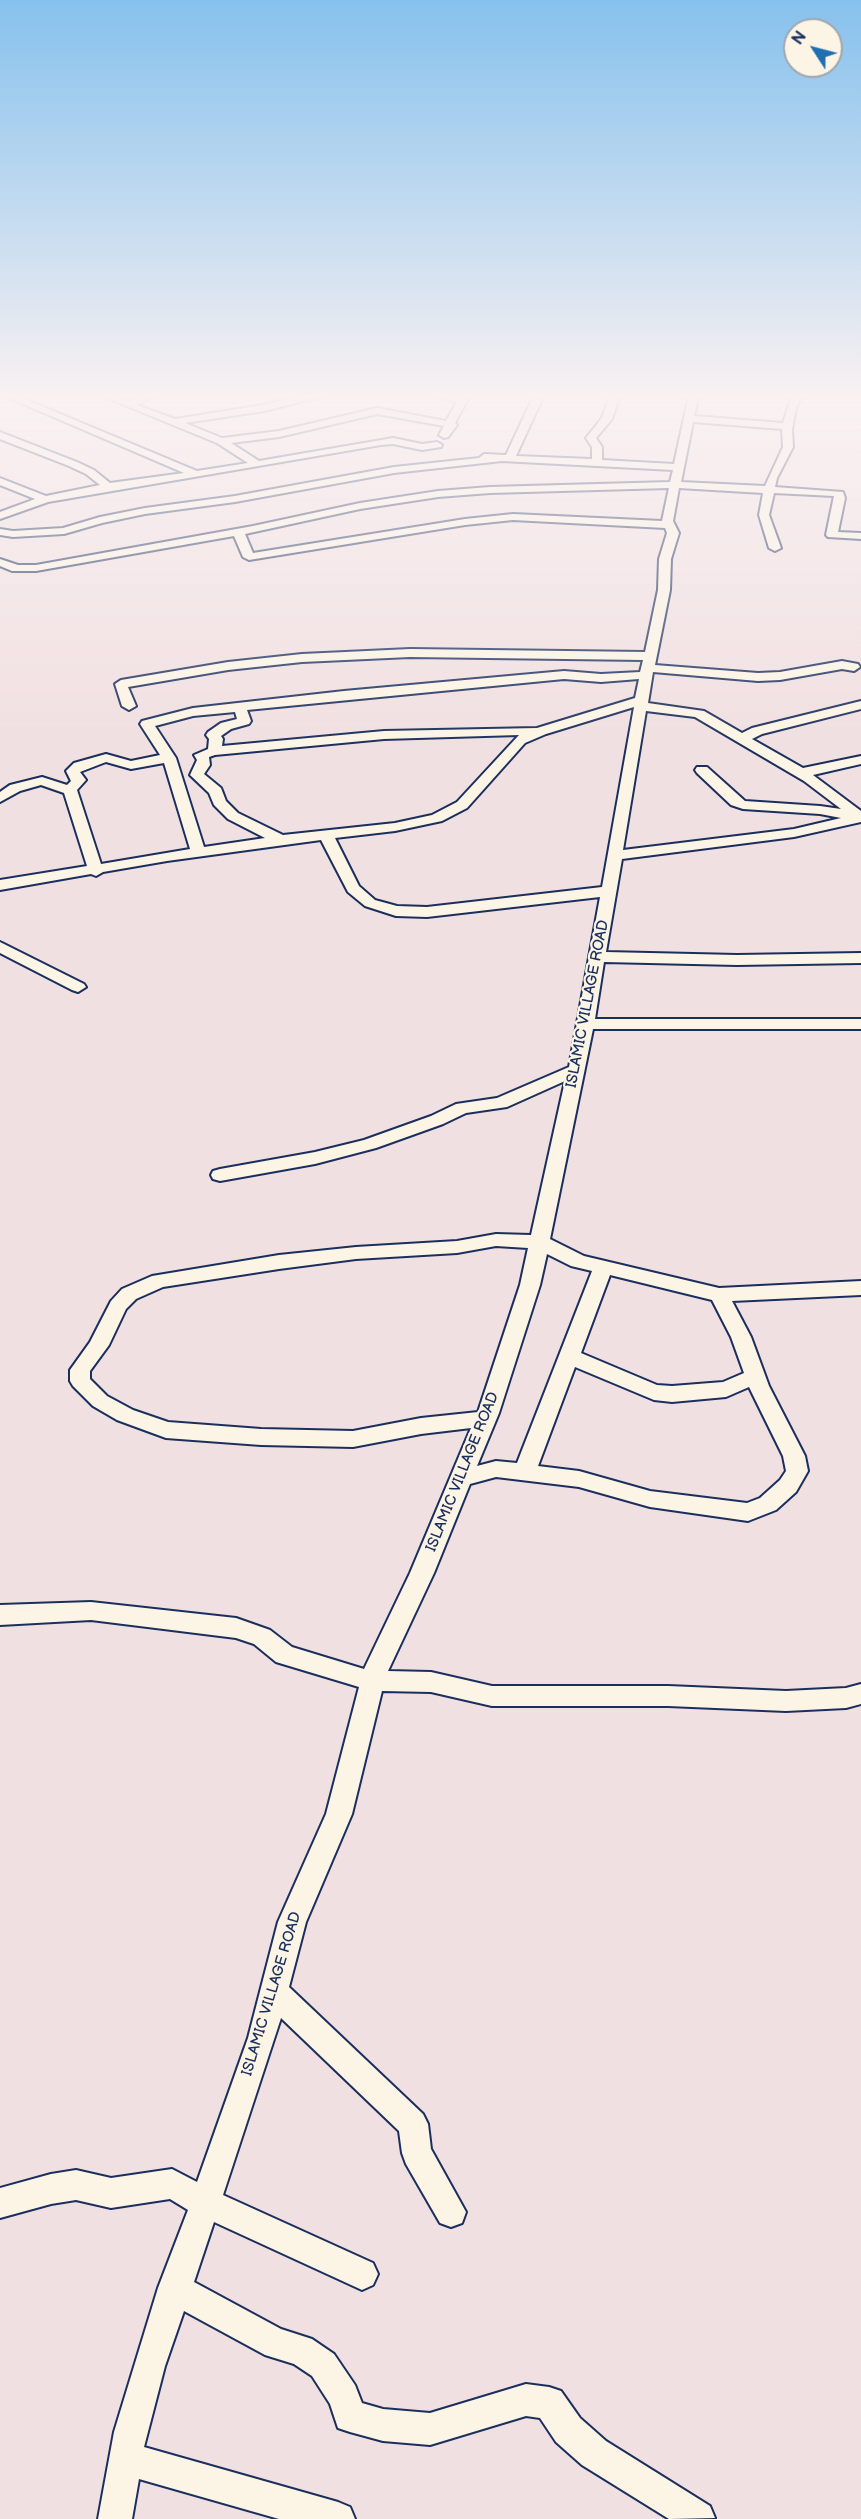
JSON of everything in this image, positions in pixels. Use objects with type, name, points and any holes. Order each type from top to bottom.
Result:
[{"type":"street","points":[[0,532],[13,534],[64,531],[100,520],[141,513]]},
{"type":"street","points":[[0,562],[22,570],[327,513]]},
{"type":"street","points":[[238,531],[249,557],[465,522],[490,513]]},
{"type":"street","points":[[582,513],[669,525]]},
{"type":"street","name":"ISLAMIC VILLAGE ROAD","points":[[115,2519],[133,2421],[174,2288],[262,2038],[292,1922],[339,1814],[372,1681],[422,1573],[486,1419],[530,1285],[576,1070],[648,666],[664,590],[665,559],[673,533],[667,521],[669,513]]},
{"type":"street","points":[[765,513],[764,517],[776,548]]},
{"type":"street","points":[[837,513],[832,535],[861,536]]},
{"type":"street","points":[[129,706],[121,684],[228,666],[302,658],[410,653],[648,666],[758,677],[780,676],[842,665],[854,667]]},
{"type":"street","points":[[198,852],[169,758],[147,724],[194,712],[344,695],[564,675],[601,678],[648,666]]},
{"type":"street","points":[[0,885],[198,852],[394,827],[437,818],[453,812],[462,805],[486,780],[513,746],[528,735],[642,703],[699,714],[801,773],[861,818]]},
{"type":"street","points":[[742,739],[757,731],[861,705]]},
{"type":"street","points":[[214,751],[216,739],[213,735],[226,726],[244,721],[240,707]]},
{"type":"street","points":[[281,840],[224,809],[216,791],[197,775],[204,760],[201,755],[214,751],[384,735],[541,731]]},
{"type":"street","points":[[70,790],[80,780],[74,777],[73,771],[95,760],[106,758],[131,765],[169,758]]},
{"type":"street","points":[[801,773],[861,760]]},
{"type":"street","points":[[702,770],[743,806],[820,810],[861,818]]},
{"type":"street","points":[[0,798],[15,788],[42,782],[70,790]]},
{"type":"street","points":[[70,790],[96,870]]},
{"type":"street","points":[[616,855],[649,853],[727,840],[794,833],[861,818]]},
{"type":"street","points":[[326,835],[357,894],[369,903],[396,911],[426,912],[609,891]]},
{"type":"street","points":[[0,947],[78,987]]},
{"type":"street","points":[[597,957],[726,960],[793,957],[820,960],[861,958]]},
{"type":"street","points":[[585,1023],[861,1024]]},
{"type":"street","points":[[220,1175],[315,1158],[370,1144],[437,1120],[462,1108],[501,1103],[576,1070]]},
{"type":"street","points":[[486,1419],[421,1426],[353,1439],[261,1437],[166,1431],[125,1415],[100,1401],[80,1381],[80,1370],[99,1345],[118,1306],[129,1294],[159,1281],[356,1252],[457,1247],[496,1240],[539,1242],[579,1261],[718,1295],[861,1288]]},
{"type":"street","points":[[525,1472],[603,1268]]},
{"type":"street","points":[[461,1478],[496,1469],[579,1479],[650,1499],[705,1508],[748,1512],[768,1504],[788,1486],[797,1472],[794,1456],[756,1376],[741,1337],[718,1295]]},
{"type":"street","points":[[569,1356],[654,1392],[672,1394],[726,1389],[756,1376]]},
{"type":"street","points":[[0,1616],[91,1611],[236,1629],[262,1637],[284,1655],[372,1681],[431,1682],[492,1696],[668,1696],[786,1701],[846,1698],[861,1694]]},
{"type":"street","points":[[273,1992],[413,2124],[417,2153],[451,2212]]},
{"type":"street","points":[[0,2203],[76,2185],[111,2193],[172,2184],[204,2202],[362,2274]]},
{"type":"street","points":[[174,2288],[276,2344],[301,2350],[323,2365],[344,2396],[350,2416],[383,2425],[430,2429],[526,2400],[549,2403],[568,2430],[594,2453],[698,2518]]},
{"type":"street","points":[[125,2458],[338,2519]]}]
